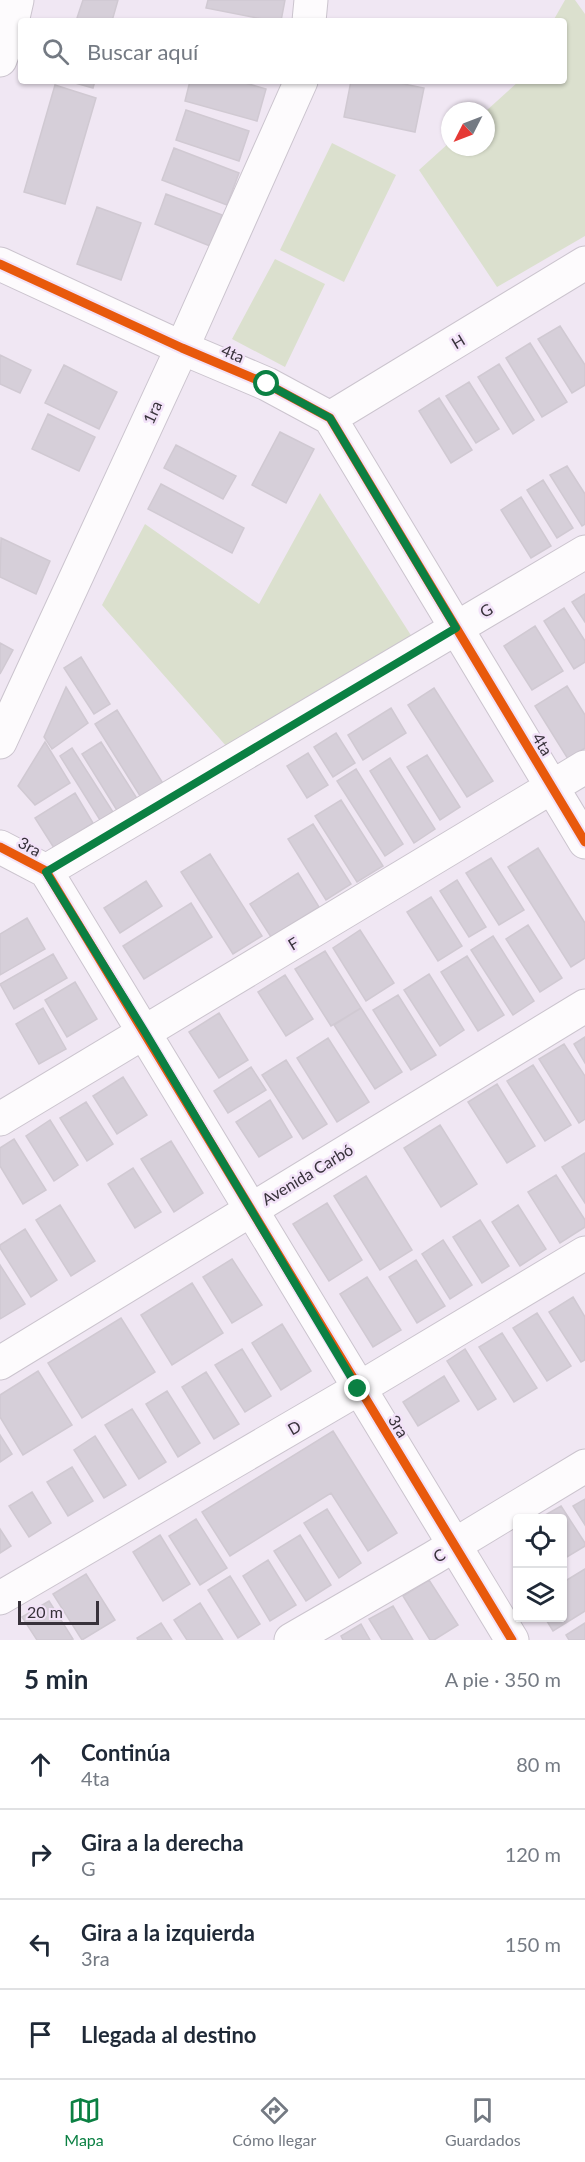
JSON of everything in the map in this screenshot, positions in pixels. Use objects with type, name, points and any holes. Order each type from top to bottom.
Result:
[{"type":"street","points":[[0,60],[9,35],[16,0]]},
{"type":"street","points":[[309,18],[312,0]]},
{"type":"street","name":"1ra","points":[[0,742],[182,348],[300,84]]},
{"type":"street","name":"H","points":[[330,418],[585,263]]},
{"type":"street","name":"4ta","points":[[0,264],[182,348],[267,384],[330,418],[585,842]]},
{"type":"street","name":"G","points":[[46,872],[585,552]]},
{"type":"street","name":"F","points":[[0,1119],[585,767]]},
{"type":"street","name":"3ra","points":[[0,847],[46,872],[512,1640]]},
{"type":"street","name":"Avenida Carbó","points":[[0,1363],[585,1006]]},
{"type":"street","name":"D","points":[[0,1598],[358,1389],[585,1252]]},
{"type":"street","name":"C","points":[[291,1640],[454,1546],[585,1466]]},
{"type":"green space","points":[[565,0],[575,0],[585,14],[585,236],[497,287],[419,170],[441,150],[441,156],[495,156],[495,103],[516,84],[567,84],[567,18],[555,18]]},
{"type":"green space","points":[[332,143],[396,175],[344,282],[280,250]]},
{"type":"green space","points":[[275,259],[325,284],[285,367],[232,339]]},
{"type":"green space","points":[[320,493],[414,640],[227,747],[102,605],[145,524],[259,604]]},
{"type":"building","points":[[83,0],[118,0],[113,18],[77,18]]},
{"type":"building","points":[[208,0],[285,0],[282,18],[257,18],[206,8]]},
{"type":"building","points":[[79,84],[94,84],[93,88]]},
{"type":"building","points":[[189,84],[248,84],[266,89],[257,121],[185,101]]},
{"type":"building","points":[[350,84],[404,84],[424,88],[415,132],[344,117]]},
{"type":"building","points":[[55,85],[96,98],[65,204],[24,192]]},
{"type":"building","points":[[186,110],[249,131],[239,161],[176,140]]},
{"type":"building","points":[[174,148],[239,173],[227,205],[162,180]]},
{"type":"building","points":[[166,194],[222,215],[210,246],[155,224]]},
{"type":"building","points":[[97,207],[141,223],[121,280],[77,264]]},
{"type":"building","points":[[560,326],[585,365],[585,385],[572,393],[538,339]]},
{"type":"building","points":[[530,343],[567,402],[542,417],[506,358]]},
{"type":"building","points":[[0,355],[31,370],[20,393],[0,384]]},
{"type":"building","points":[[499,364],[534,420],[513,434],[478,377]]},
{"type":"building","points":[[64,365],[117,392],[99,429],[45,403]]},
{"type":"building","points":[[469,382],[499,429],[476,443],[446,396]]},
{"type":"building","points":[[439,398],[472,450],[451,463],[419,411]]},
{"type":"building","points":[[48,414],[95,437],[79,471],[32,449]]},
{"type":"building","points":[[280,432],[314,449],[286,503],[252,485]]},
{"type":"building","points":[[176,445],[236,476],[223,499],[164,468]]},
{"type":"building","points":[[567,466],[585,494],[585,524],[582,526],[550,475]]},
{"type":"building","points":[[543,480],[573,528],[557,538],[527,490]]},
{"type":"building","points":[[161,484],[244,528],[232,553],[148,509]]},
{"type":"building","points":[[521,497],[551,546],[531,558],[501,510]]},
{"type":"building","points":[[1,538],[50,561],[36,594],[0,577]]},
{"type":"building","points":[[585,594],[585,622],[572,602]]},
{"type":"building","points":[[564,608],[585,641],[585,662],[574,669],[544,621]]},
{"type":"building","points":[[535,626],[563,671],[532,690],[504,646]]},
{"type":"building","points":[[0,643],[13,650],[0,674]]},
{"type":"building","points":[[81,657],[110,704],[94,714],[64,668]]},
{"type":"building","points":[[567,686],[585,715],[585,748],[568,759],[535,706]]},
{"type":"building","points":[[66,687],[88,723],[52,749],[44,737]]},
{"type":"building","points":[[434,688],[493,781],[467,797],[408,705]]},
{"type":"building","points":[[391,708],[406,733],[363,760],[348,735]]},
{"type":"building","points":[[117,710],[164,785],[142,799],[95,724]]},
{"type":"building","points":[[336,733],[355,763],[333,777],[314,747]]},
{"type":"building","points":[[45,742],[70,783],[35,805],[18,786]]},
{"type":"building","points":[[101,742],[138,800],[118,812],[82,754]]},
{"type":"building","points":[[72,748],[113,812],[100,820],[60,756]]},
{"type":"building","points":[[308,753],[328,785],[307,798],[287,766]]},
{"type":"building","points":[[427,755],[460,807],[440,820],[407,767]]},
{"type":"building","points":[[390,758],[435,829],[414,843],[370,771]]},
{"type":"building","points":[[356,769],[403,844],[385,856],[337,781]]},
{"type":"building","points":[[75,793],[93,823],[54,848],[35,818]]},
{"type":"building","points":[[341,800],[383,866],[357,882],[315,816]]},
{"type":"building","points":[[313,824],[351,884],[326,900],[288,839]]},
{"type":"building","points":[[538,848],[585,923],[585,958],[571,967],[508,867]]},
{"type":"building","points":[[210,854],[262,936],[233,954],[181,872]]},
{"type":"building","points":[[491,858],[524,910],[499,925],[466,873]]},
{"type":"building","points":[[298,873],[319,907],[271,937],[250,904]]},
{"type":"building","points":[[457,880],[486,927],[469,937],[440,891]]},
{"type":"building","points":[[146,881],[162,906],[120,933],[104,908]]},
{"type":"building","points":[[431,897],[462,946],[438,961],[407,912]]},
{"type":"building","points":[[191,903],[212,937],[144,979],[123,946]]},
{"type":"building","points":[[27,918],[45,949],[0,975],[0,934]]},
{"type":"building","points":[[528,925],[562,978],[540,992],[506,939]]},
{"type":"building","points":[[360,930],[394,983],[366,1001],[333,948]]},
{"type":"building","points":[[493,936],[534,1001],[513,1015],[471,950]]},
{"type":"building","points":[[325,951],[361,1008],[331,1026],[295,969]]},
{"type":"building","points":[[53,954],[67,978],[14,1009],[0,984]]},
{"type":"building","points":[[467,956],[504,1015],[478,1031],[441,972]]},
{"type":"building","points":[[429,974],[464,1030],[440,1046],[404,990]]},
{"type":"building","points":[[285,975],[313,1019],[286,1036],[258,992]]},
{"type":"building","points":[[75,982],[97,1019],[67,1037],[45,1000]]},
{"type":"building","points":[[398,995],[436,1055],[411,1070],[373,1010]]},
{"type":"building","points":[[43,1008],[66,1049],[39,1064],[16,1024]]},
{"type":"building","points":[[361,1008],[402,1072],[375,1089],[334,1025]]},
{"type":"building","points":[[219,1013],[248,1060],[219,1078],[189,1032]]},
{"type":"building","points":[[585,1037],[585,1063],[574,1044]]},
{"type":"building","points":[[328,1038],[369,1102],[337,1122],[297,1058]]},
{"type":"building","points":[[564,1044],[585,1076],[585,1119],[579,1123],[539,1059]]},
{"type":"building","points":[[286,1060],[327,1124],[303,1139],[262,1075]]},
{"type":"building","points":[[533,1065],[571,1125],[545,1141],[507,1081]]},
{"type":"building","points":[[251,1067],[266,1090],[228,1113],[214,1091]]},
{"type":"building","points":[[123,1077],[147,1115],[117,1134],[93,1096]]},
{"type":"building","points":[[497,1084],[535,1146],[507,1163],[468,1102]]},
{"type":"building","points":[[270,1100],[292,1137],[259,1157],[236,1122]]},
{"type":"building","points":[[86,1102],[113,1144],[87,1161],[60,1118]]},
{"type":"building","points":[[50,1120],[78,1165],[54,1181],[26,1136]]},
{"type":"building","points":[[440,1125],[477,1184],[441,1207],[404,1148]]},
{"type":"building","points":[[14,1139],[46,1190],[23,1204],[0,1166],[0,1148]]},
{"type":"building","points":[[171,1141],[203,1193],[174,1212],[141,1159]]},
{"type":"building","points":[[585,1153],[585,1203],[562,1167]]},
{"type":"building","points":[[133,1168],[161,1212],[135,1228],[108,1184]]},
{"type":"building","points":[[556,1175],[585,1220],[585,1227],[560,1243],[528,1192]]},
{"type":"building","points":[[366,1176],[412,1250],[380,1270],[334,1196]]},
{"type":"building","points":[[327,1203],[362,1260],[329,1281],[293,1224]]},
{"type":"building","points":[[60,1205],[95,1261],[71,1276],[36,1220]]},
{"type":"building","points":[[518,1205],[546,1249],[520,1266],[492,1222]]},
{"type":"building","points":[[480,1220],[509,1266],[482,1283],[453,1237]]},
{"type":"building","points":[[25,1229],[57,1280],[31,1297],[0,1248],[0,1245]]},
{"type":"building","points":[[443,1240],[472,1285],[450,1299],[422,1254]]},
{"type":"building","points":[[232,1259],[262,1305],[232,1323],[203,1277]]},
{"type":"building","points":[[416,1260],[445,1306],[417,1323],[389,1277]]},
{"type":"building","points":[[0,1265],[25,1304],[0,1319]]},
{"type":"building","points":[[367,1277],[401,1330],[373,1347],[340,1294]]},
{"type":"building","points":[[192,1283],[223,1333],[172,1365],[141,1315]]},
{"type":"building","points":[[573,1297],[585,1317],[585,1360],[581,1362],[549,1312]]},
{"type":"building","points":[[537,1313],[571,1366],[547,1381],[513,1328]]},
{"type":"building","points":[[121,1318],[155,1372],[82,1418],[48,1363]]},
{"type":"building","points":[[282,1324],[311,1371],[281,1390],[252,1343]]},
{"type":"building","points":[[502,1333],[537,1388],[514,1402],[479,1347]]},
{"type":"building","points":[[242,1349],[271,1396],[245,1412],[215,1365]]},
{"type":"building","points":[[465,1349],[496,1399],[478,1410],[447,1361]]},
{"type":"building","points":[[38,1371],[72,1425],[23,1455],[0,1417],[0,1395]]},
{"type":"building","points":[[206,1372],[239,1424],[214,1439],[182,1387]]},
{"type":"building","points":[[444,1376],[459,1401],[418,1426],[403,1402]]},
{"type":"building","points":[[167,1391],[200,1443],[178,1457],[146,1404]]},
{"type":"building","points":[[132,1409],[166,1462],[139,1479],[105,1425]]},
{"type":"building","points":[[333,1431],[397,1533],[368,1551],[331,1493],[230,1556],[202,1512]]},
{"type":"building","points":[[0,1435],[12,1454],[0,1462]]},
{"type":"building","points":[[95,1436],[126,1485],[104,1498],[74,1450]]},
{"type":"building","points":[[72,1467],[93,1501],[68,1516],[47,1482]]},
{"type":"building","points":[[32,1492],[51,1523],[29,1537],[9,1506]]},
{"type":"building","points":[[585,1499],[585,1525],[573,1506]]},
{"type":"building","points":[[561,1506],[566,1514],[547,1514]]},
{"type":"building","points":[[327,1509],[361,1563],[339,1578],[304,1523]]},
{"type":"building","points":[[567,1515],[585,1543],[585,1546],[567,1557]]},
{"type":"building","points":[[196,1519],[227,1568],[200,1585],[169,1536]]},
{"type":"building","points":[[0,1529],[11,1546],[0,1553]]},
{"type":"building","points":[[160,1535],[190,1584],[163,1601],[133,1552]]},
{"type":"building","points":[[300,1535],[331,1585],[306,1601],[274,1551]]},
{"type":"building","points":[[268,1560],[296,1605],[270,1621],[243,1576]]},
{"type":"building","points":[[585,1569],[585,1611],[553,1631],[547,1622],[567,1622],[567,1580]]},
{"type":"building","points":[[86,1574],[115,1620],[82,1640],[53,1594]]},
{"type":"building","points":[[230,1576],[260,1624],[238,1638],[208,1590]]},
{"type":"building","points":[[429,1580],[458,1625],[434,1640],[430,1640],[403,1596]]},
{"type":"building","points":[[49,1601],[73,1639],[37,1640],[22,1617]]},
{"type":"building","points":[[200,1603],[223,1640],[187,1640],[174,1620]]},
{"type":"building","points":[[393,1606],[413,1640],[382,1640],[369,1619]]},
{"type":"building","points":[[161,1623],[172,1640],[138,1640],[137,1638]]},
{"type":"building","points":[[585,1623],[585,1640],[569,1640],[566,1635]]},
{"type":"building","points":[[361,1624],[370,1640],[343,1640],[341,1636]]},
{"type":"cycle path","points":[[0,264],[182,348],[267,384],[330,418],[585,842]]},
{"type":"cycle path","points":[[0,847],[46,871],[512,1640]]},
{"type":"route","points":[[267,384],[330,418],[456,628],[46,872],[145,1032],[358,1389]]}]
